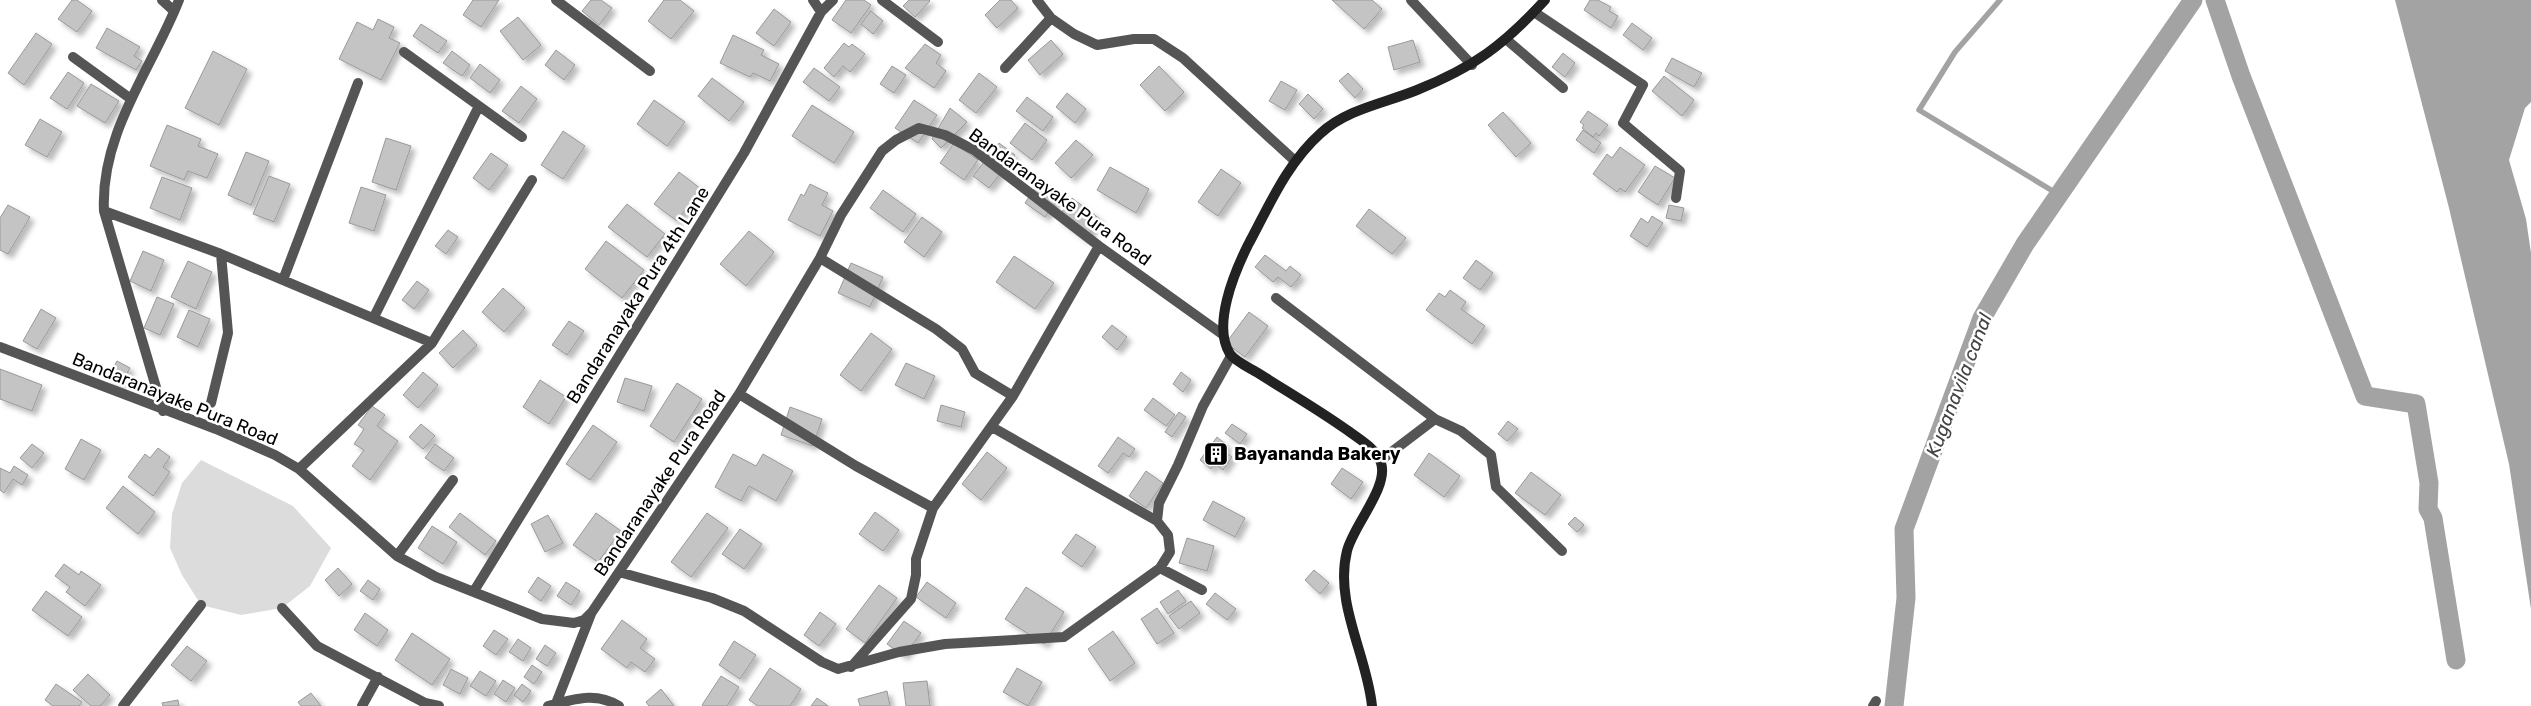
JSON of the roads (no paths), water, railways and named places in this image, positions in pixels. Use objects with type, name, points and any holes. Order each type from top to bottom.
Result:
[{"type":"street","points":[[162,0],[174,11]]},
{"type":"street","points":[[163,411],[104,211],[103,192],[113,142],[131,99],[158,48],[179,0]]},
{"type":"street","points":[[556,0],[650,71]]},
{"type":"street","points":[[813,0],[821,12]]},
{"type":"street","name":"Bandaranayaka Pura 4th Lane","points":[[474,591],[744,153],[821,12],[832,0]]},
{"type":"street","points":[[882,0],[938,42]]},
{"type":"street","points":[[1037,0],[1051,18],[1074,34],[1096,45],[1134,39],[1154,39],[1183,58],[1295,161]]},
{"type":"street","points":[[1411,0],[1472,65]]},
{"type":"street","points":[[1372,706],[1344,586],[1347,549],[1379,484],[1383,471],[1381,460],[1367,445],[1338,424],[1231,356],[1222,334],[1224,312],[1243,255],[1281,184],[1295,161],[1320,134],[1336,121],[1416,91],[1472,65],[1507,40],[1545,0]]},
{"type":"street","points":[[1534,12],[1643,85],[1623,123],[1680,170],[1676,198]]},
{"type":"street","points":[[1005,68],[1051,18]]},
{"type":"street","points":[[1507,40],[1563,88]]},
{"type":"street","points":[[404,52],[522,137]]},
{"type":"street","points":[[74,57],[131,99]]},
{"type":"street","points":[[283,280],[358,82]]},
{"type":"street","points":[[374,317],[479,106]]},
{"type":"street","name":"Bandaranayake Pura Road","points":[[0,348],[163,411],[216,429],[275,456],[299,469],[398,556],[429,573],[542,619],[574,623],[584,620],[592,612],[739,394],[820,258],[841,215],[882,151],[896,140],[919,128],[945,135],[974,150],[1099,246],[1222,334]]},
{"type":"street","points":[[299,469],[432,343],[532,180]]},
{"type":"street","points":[[104,211],[221,254],[432,343]]},
{"type":"street","points":[[850,667],[911,599],[916,575],[916,559],[933,508],[1013,396],[1099,246]]},
{"type":"street","points":[[211,403],[228,332],[221,254]]},
{"type":"street","points":[[820,258],[936,329],[962,349],[975,372],[1013,396]]},
{"type":"street","points":[[1276,298],[1435,419],[1461,431],[1491,455],[1496,487],[1562,551]]},
{"type":"street","points":[[1157,521],[1159,503],[1178,465],[1203,406],[1231,356]]},
{"type":"street","points":[[739,394],[856,466],[933,508]]},
{"type":"street","points":[[1381,460],[1435,419]]},
{"type":"street","points":[[619,572],[712,598],[744,611],[822,662],[838,669],[899,652],[945,644],[1064,637],[1160,568],[1170,552],[1168,535],[1157,521],[992,427]]},
{"type":"street","points":[[398,556],[453,480]]},
{"type":"street","points":[[1160,568],[1202,590]]},
{"type":"street","points":[[123,706],[201,605]]},
{"type":"street","points":[[282,608],[317,646],[425,703],[438,706]]},
{"type":"street","points":[[552,705],[592,612]]},
{"type":"street","points":[[362,706],[378,677]]},
{"type":"street","points":[[552,705],[574,698],[609,700],[619,706]]},
{"type":"waterway","points":[[2000,0],[1955,52],[1919,110],[2061,196]]},
{"type":"waterway","name":"Kuganavila canal","points":[[1894,706],[1906,598],[1904,529],[1982,318],[2025,244],[2193,0]]},
{"type":"waterway","points":[[2215,0],[2241,76],[2365,396],[2416,404],[2429,483],[2428,509],[2433,518],[2456,660]]},
{"type":"place","name":"Bayananda Bakery","points":[[1216,454]]}]
